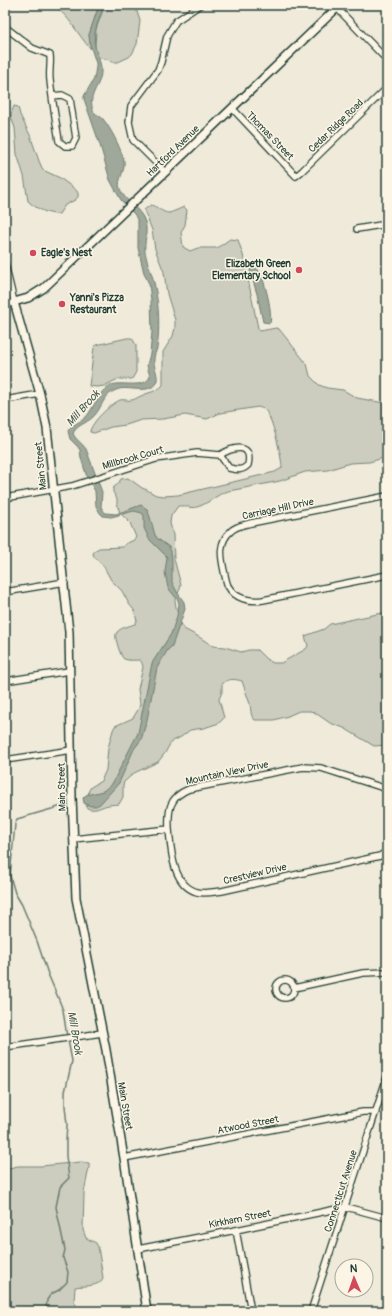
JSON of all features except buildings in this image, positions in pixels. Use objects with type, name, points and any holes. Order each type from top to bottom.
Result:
[{"type":"main road","name":"Hartford Avenue","points":[[14,302],[28,298],[44,288],[339,7]]},
{"type":"main road","name":"Main Street","points":[[14,302],[40,394],[47,428],[64,582],[69,632],[73,838],[76,898],[124,1158],[147,1311]]},
{"type":"street","points":[[165,172],[133,140],[129,122],[131,106],[158,70],[167,36],[176,21],[200,5]]},
{"type":"street","points":[[339,7],[387,60]]},
{"type":"street","points":[[5,27],[32,48],[50,55],[50,77],[52,96],[59,141],[65,146],[72,146],[76,138],[70,99],[62,95],[52,96]]},
{"type":"street","name":"Cedar Ridge Road","points":[[296,176],[302,172],[387,88]]},
{"type":"street","name":"Thomas Street","points":[[232,108],[296,176]]},
{"type":"street","points":[[357,229],[387,224]]},
{"type":"street","name":"Main Street","points":[[5,264],[14,302]]},
{"type":"street","points":[[5,304],[14,302]]},
{"type":"street","points":[[5,400],[40,394]]},
{"type":"street","name":"Millbrook Court","points":[[5,498],[54,490],[156,459],[197,453],[220,455],[233,449],[240,448],[246,450],[249,454],[248,465],[245,469],[238,470],[229,468],[220,455]]},
{"type":"street","name":"Carriage Hill Drive","points":[[387,496],[237,527],[231,530],[225,537],[221,553],[228,586],[235,594],[243,599],[252,601],[387,575]]},
{"type":"street","points":[[5,592],[64,582]]},
{"type":"street","points":[[5,681],[70,671]]},
{"type":"street","points":[[5,760],[72,750]]},
{"type":"street","name":"Mountain View Drive","points":[[169,829],[168,814],[172,804],[182,792],[189,789],[303,767],[321,768],[387,789]]},
{"type":"street","points":[[73,838],[169,829]]},
{"type":"street","name":"Crestview Drive","points":[[169,829],[173,865],[178,875],[186,885],[196,892],[208,893],[222,891],[380,856],[387,851]]},
{"type":"street","points":[[294,988],[363,973],[387,972]]},
{"type":"street","points":[[5,1047],[58,1038],[102,1033]]},
{"type":"street","name":"Connecticut Avenue","points":[[311,1311],[387,1077]]},
{"type":"street","name":"Atwood Street","points":[[124,1158],[363,1112],[376,1112]]},
{"type":"street","points":[[346,1206],[387,1218]]},
{"type":"street","name":"Kirkham Street","points":[[138,1249],[236,1230],[346,1206]]},
{"type":"street","points":[[236,1230],[250,1311]]},
{"type":"shaded area","points":[[52,5],[99,5],[89,35],[91,49],[64,14]]},
{"type":"shaded area","points":[[99,5],[104,5],[97,25],[94,41],[101,65],[101,72],[92,97],[92,107],[94,112],[103,119],[109,127],[123,157],[124,166],[119,182],[120,189],[125,197],[140,213],[145,222],[145,252],[154,283],[158,310],[158,341],[154,356],[157,380],[155,385],[151,388],[123,388],[113,391],[109,394],[93,417],[76,429],[73,434],[86,449],[102,492],[101,507],[105,513],[116,514],[141,505],[147,509],[155,535],[169,547],[171,551],[172,582],[184,602],[185,609],[172,646],[167,651],[157,668],[147,720],[141,740],[134,749],[119,783],[100,804],[90,806],[84,803],[83,798],[86,795],[103,791],[112,784],[138,733],[152,663],[171,634],[179,604],[178,600],[168,588],[165,572],[167,557],[149,539],[144,528],[144,516],[142,513],[134,511],[111,517],[103,516],[100,513],[96,506],[95,491],[87,477],[80,450],[70,439],[68,431],[87,416],[99,396],[109,386],[114,384],[142,383],[147,381],[150,377],[147,365],[150,354],[152,332],[151,300],[149,284],[144,273],[138,248],[138,222],[135,215],[121,200],[110,180],[84,99],[84,96],[94,79],[96,67],[89,35]]},
{"type":"shaded area","points":[[105,5],[135,5],[140,21],[137,44],[132,54],[118,62],[99,58],[95,47],[96,29]]},
{"type":"shaded area","points":[[14,106],[18,107],[42,168],[60,178],[78,193],[78,197],[65,205],[59,214],[42,210],[28,201],[24,176],[17,154],[15,128],[11,117]]},
{"type":"shaded area","points":[[151,205],[166,213],[171,213],[184,207],[187,210],[185,225],[181,232],[183,247],[190,251],[198,248],[217,248],[230,239],[238,240],[243,255],[258,328],[260,331],[276,328],[279,329],[307,364],[310,376],[319,385],[327,388],[343,390],[357,398],[384,403],[387,402],[387,457],[369,462],[350,463],[328,470],[305,472],[280,481],[229,491],[197,507],[192,508],[178,506],[171,516],[170,523],[173,535],[174,559],[181,585],[175,600],[181,626],[213,646],[225,647],[241,652],[257,650],[266,659],[273,663],[281,663],[306,649],[308,646],[305,636],[324,629],[330,624],[387,612],[387,745],[374,746],[344,728],[330,723],[314,712],[310,711],[299,711],[274,720],[255,720],[251,714],[250,704],[242,681],[234,679],[229,680],[222,684],[222,692],[219,699],[224,718],[219,723],[204,728],[190,730],[171,742],[158,762],[134,773],[124,782],[123,797],[119,804],[90,809],[87,808],[86,805],[89,790],[101,781],[106,770],[108,748],[113,730],[115,726],[133,718],[139,708],[140,704],[138,689],[143,667],[140,660],[126,660],[121,655],[116,634],[122,629],[135,624],[137,621],[134,610],[122,591],[111,580],[103,565],[95,558],[93,554],[94,551],[99,548],[123,547],[136,537],[130,523],[120,513],[113,488],[121,479],[128,478],[142,488],[156,495],[178,495],[275,472],[282,468],[278,446],[270,419],[264,409],[258,407],[220,413],[207,419],[185,415],[163,419],[141,420],[126,425],[111,427],[94,433],[90,432],[94,423],[116,402],[120,400],[133,400],[156,391],[163,385],[163,352],[173,336],[175,320],[167,294],[164,272],[155,249],[152,230],[144,210]]},
{"type":"shaded area","points":[[251,264],[258,270],[264,283],[268,298],[271,319],[270,323],[263,322],[250,271]]},
{"type":"shaded area","points":[[132,338],[136,345],[136,372],[132,379],[118,379],[104,386],[89,386],[94,348],[96,345]]},
{"type":"shaded area","points":[[81,1162],[89,1163],[84,1193],[83,1230],[86,1238],[96,1243],[98,1247],[103,1278],[95,1285],[75,1287],[74,1302],[79,1309],[90,1309],[95,1311],[5,1311],[5,1169],[18,1166],[41,1166]]},
{"type":"waterway","name":"Mill Brook","points":[[62,806],[17,819],[15,824],[10,876],[15,893],[22,905],[37,941],[48,974],[63,1010],[67,1037]]},
{"type":"waterway","name":"Mill Brook","points":[[40,1311],[46,1309],[47,1300],[51,1294],[59,1290],[67,1282],[68,1272],[63,1258],[65,1250],[56,1207],[60,1187],[69,1178],[66,1156],[67,1125],[65,1092],[72,1061],[68,1040]]},
{"type":"place","name":"Eagle's Nest","points":[[33,253]]},
{"type":"place","name":"Elizabeth Green Elementary School","points":[[299,270]]},
{"type":"place","name":"Yanni's Pizza Restaurant","points":[[62,304]]}]
